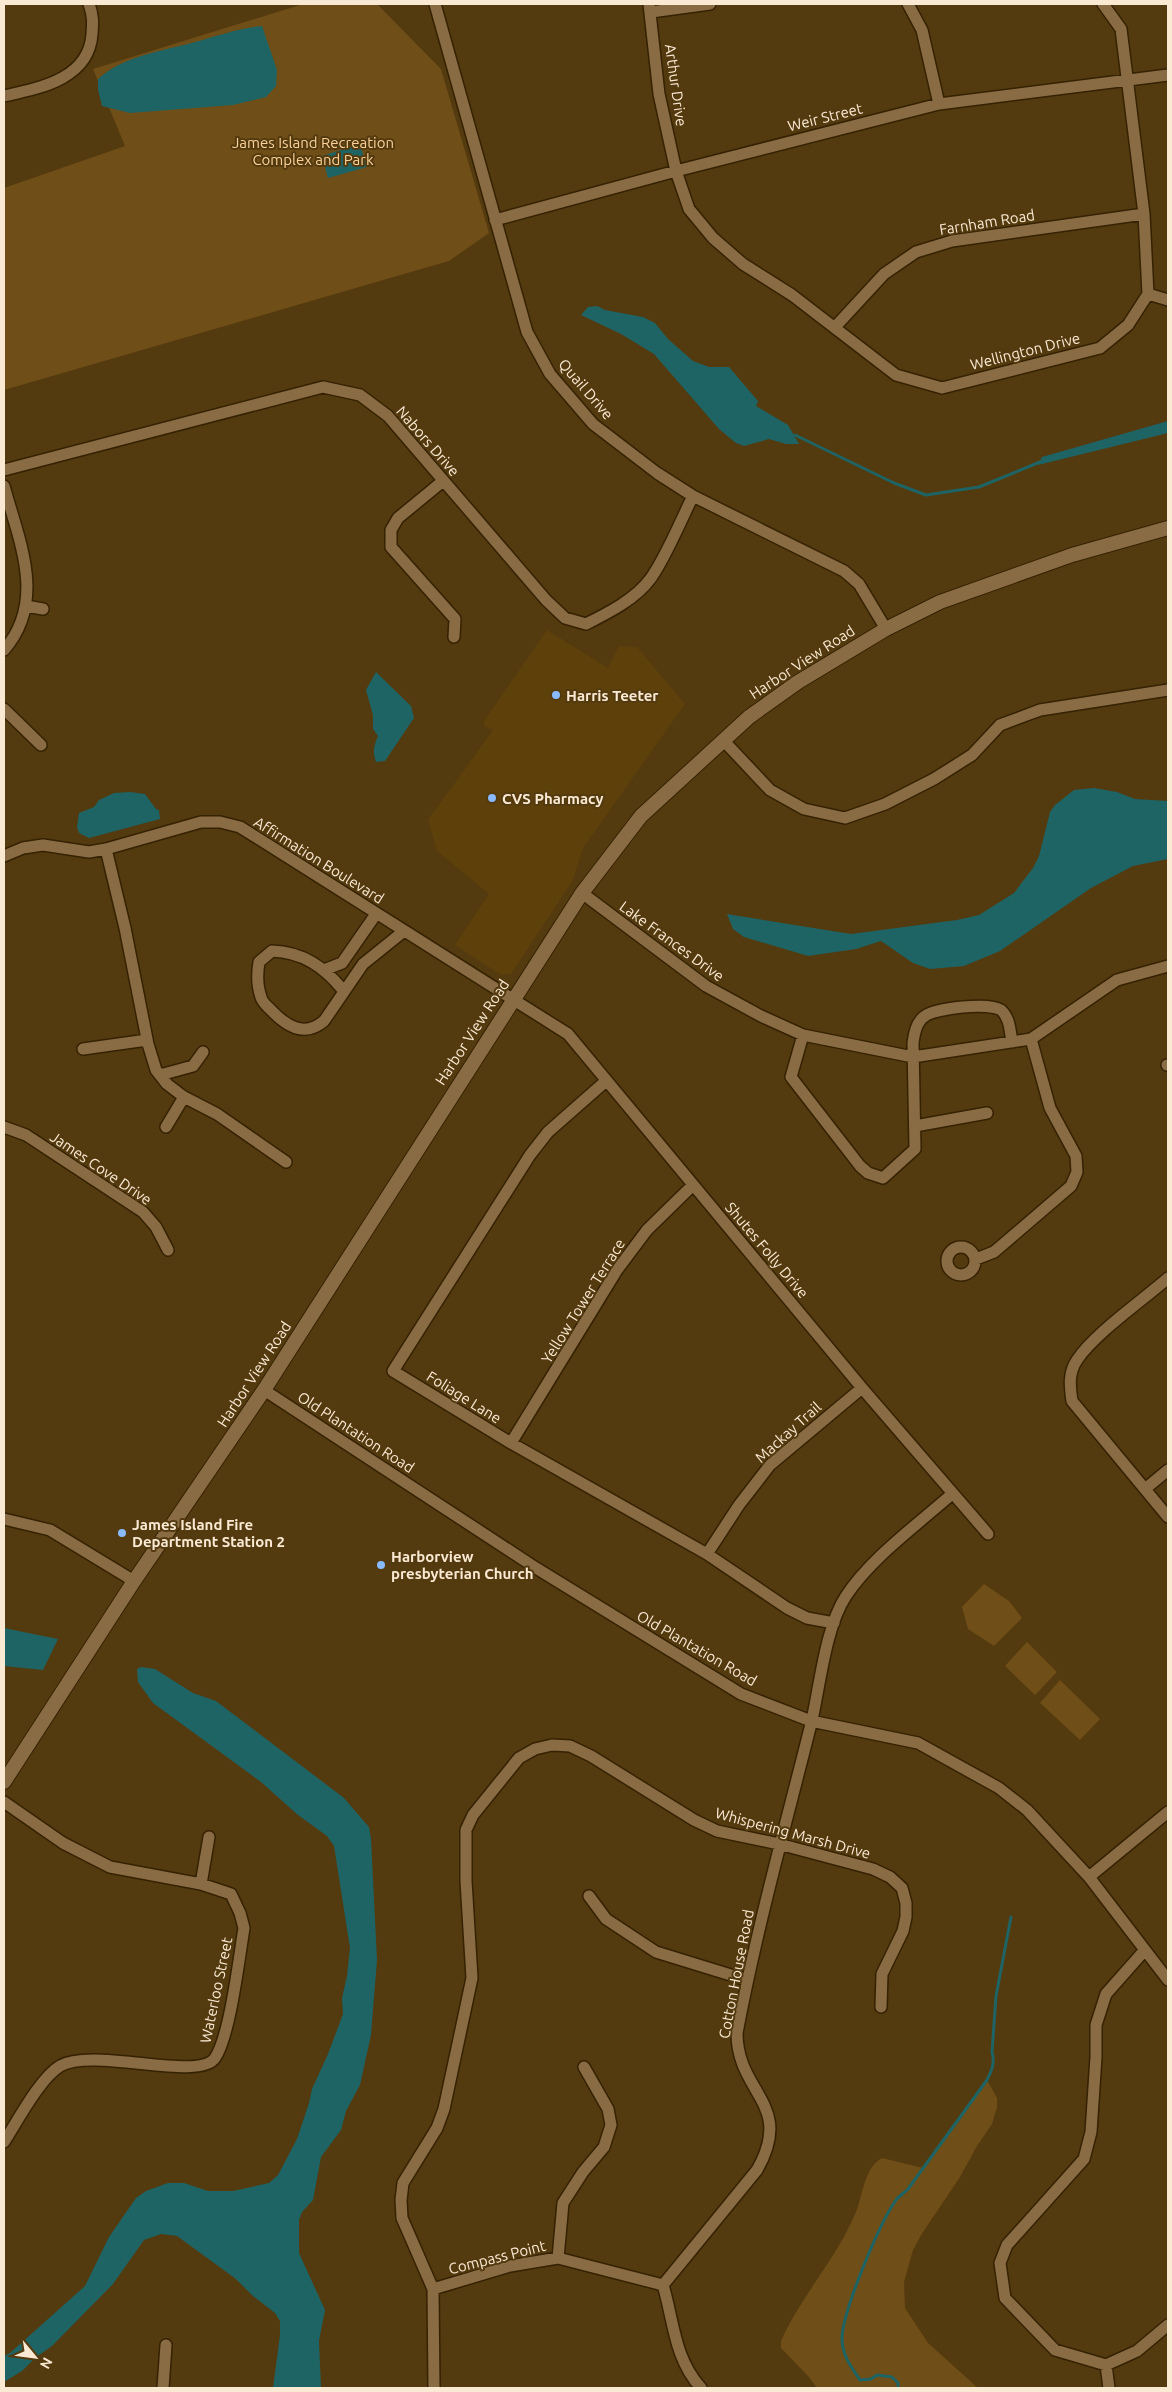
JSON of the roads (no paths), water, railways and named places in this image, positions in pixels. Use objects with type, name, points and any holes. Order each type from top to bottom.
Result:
[{"type":"main road","name":"Harbor View Road","points":[[4,1782],[134,1581],[264,1390],[582,893],[641,816],[723,740],[770,700],[886,629],[940,602],[999,579],[1072,555],[1168,528]]},
{"type":"street","points":[[4,96],[60,80],[81,66],[92,43],[94,16],[89,4]]},
{"type":"street","name":"Quail Drive","points":[[435,4],[527,332],[550,374],[592,424],[692,496],[844,571],[859,584],[886,629]]},
{"type":"street","points":[[650,8],[710,4]]},
{"type":"street","points":[[908,4],[922,30],[940,104]]},
{"type":"street","points":[[1103,4],[1121,29],[1144,214],[1148,294],[1168,300]]},
{"type":"street","name":"Arthur Drive","points":[[650,8],[659,94],[676,171]]},
{"type":"street","name":"Weir Street","points":[[495,220],[676,171],[940,104],[1168,75]]},
{"type":"street","name":"Wellington Drive","points":[[676,171],[689,209],[714,238],[743,264],[792,295],[896,375],[942,388],[1100,348],[1128,325],[1148,294]]},
{"type":"street","name":"Farnham Road","points":[[835,327],[884,274],[916,252],[952,240],[1144,214]]},
{"type":"street","name":"Nabors Drive","points":[[4,470],[323,387],[360,395],[388,416],[546,600],[565,618],[586,624],[608,614],[651,579],[692,496]]},
{"type":"street","points":[[444,481],[398,518],[391,530],[391,547],[455,619],[454,637]]},
{"type":"street","points":[[4,486],[24,558],[27,579],[26,606],[23,619],[16,636],[4,650]]},
{"type":"street","points":[[26,606],[43,609]]},
{"type":"street","points":[[723,740],[770,790],[804,809],[845,818],[885,804],[934,779],[972,755],[1000,725],[1040,710],[1168,690]]},
{"type":"street","points":[[4,709],[41,745]]},
{"type":"street","name":"Affirmation Boulevard","points":[[4,856],[23,848],[43,845],[89,852],[106,849],[201,822],[220,822],[240,827],[512,1000]]},
{"type":"street","points":[[106,849],[125,928],[147,1040],[156,1070],[167,1084],[184,1097],[217,1114],[286,1162]]},
{"type":"street","name":"Lake Frances Drive","points":[[582,893],[706,986],[803,1036],[913,1057],[1031,1039],[1117,980],[1168,966]]},
{"type":"street","points":[[324,970],[342,963],[376,914]]},
{"type":"street","points":[[343,990],[324,970],[302,956],[289,952],[272,951],[259,962],[257,977],[261,1000],[280,1019],[305,1030],[316,1028],[324,1021],[343,990],[354,979],[363,964],[404,931]]},
{"type":"street","name":"Shutes Folly Drive","points":[[512,1000],[568,1034],[862,1388],[988,1534]]},
{"type":"street","points":[[803,1036],[791,1077],[864,1170],[883,1178],[915,1149],[913,1057],[915,1030],[924,1016],[939,1010],[984,1006],[1000,1010],[1008,1020],[1012,1042]]},
{"type":"street","points":[[976,1259],[994,1252],[1071,1186],[1077,1172],[1076,1156],[1050,1108],[1031,1039]]},
{"type":"street","points":[[82,1049],[147,1040]]},
{"type":"street","points":[[160,1075],[193,1066],[203,1052]]},
{"type":"street","name":"Foliage Lane","points":[[606,1081],[548,1132],[530,1155],[393,1371],[511,1444],[707,1554],[807,1618],[834,1623]]},
{"type":"street","points":[[166,1127],[184,1097]]},
{"type":"street","points":[[915,1126],[987,1113]]},
{"type":"street","name":"James Cove Drive","points":[[4,1127],[26,1135],[143,1212],[156,1227],[168,1250]]},
{"type":"street","name":"Yellow Tower Terrace","points":[[511,1444],[617,1270],[647,1230],[693,1185]]},
{"type":"street","points":[[1168,1278],[1094,1342],[1076,1361],[1070,1380],[1072,1401],[1168,1518]]},
{"type":"street","name":"Mackay Trail","points":[[707,1554],[738,1505],[770,1465],[862,1388]]},
{"type":"street","name":"Old Plantation Road","points":[[264,1390],[536,1568],[741,1694],[811,1720],[918,1743],[999,1788],[1027,1810],[1089,1877],[1168,1980]]},
{"type":"street","points":[[1145,1489],[1168,1470]]},
{"type":"street","name":"Cotton House Road","points":[[663,2285],[757,2170],[768,2147],[771,2126],[768,2111],[740,2064],[737,2033],[747,1980],[779,1844],[834,1623],[845,1597],[869,1566],[952,1494]]},
{"type":"street","points":[[4,1519],[50,1530],[134,1581]]},
{"type":"street","name":"Whispering Marsh Drive","points":[[434,2388],[433,2288],[402,2218],[401,2200],[403,2183],[437,2128],[444,2109],[472,1978],[466,1881],[466,1830],[473,1815],[519,1758],[535,1749],[552,1745],[570,1746],[591,1756],[694,1820],[717,1832],[779,1844],[872,1869],[890,1877],[902,1888],[906,1903],[906,1917],[903,1931],[882,1974],[881,2007]]},
{"type":"street","name":"Waterloo Street","points":[[4,1802],[63,1843],[110,1867],[201,1884],[231,1894],[240,1913],[244,1928],[223,2042],[214,2060],[197,2068],[97,2060],[76,2061],[62,2065],[49,2074],[4,2142]]},
{"type":"street","points":[[1089,1877],[1168,1812]]},
{"type":"street","points":[[201,1884],[209,1837]]},
{"type":"street","points":[[589,1896],[606,1919],[656,1952],[747,1980]]},
{"type":"street","points":[[1144,1951],[1106,1994],[1096,2025],[1091,2132],[1084,2159],[1007,2245],[1000,2263],[1005,2298],[1056,2350],[1106,2365],[1137,2351],[1168,2325]]},
{"type":"street","points":[[558,2258],[564,2203],[583,2172],[604,2147],[611,2124],[608,2109],[584,2067]]},
{"type":"street","name":"Compass Point","points":[[433,2288],[510,2266],[558,2258],[663,2285]]},
{"type":"street","points":[[663,2285],[672,2313],[678,2350],[688,2374],[701,2388]]},
{"type":"street","points":[[163,2388],[166,2345]]},
{"type":"street","points":[[1106,2365],[1109,2388]]},
{"type":"water","points":[[262,26],[277,70],[276,86],[266,97],[233,105],[130,113],[102,106],[98,90],[98,79],[119,65],[157,52],[236,30]]},
{"type":"water","points":[[360,144],[367,167],[328,178],[322,156]]},
{"type":"water","points":[[597,306],[605,310],[643,317],[655,323],[668,339],[693,361],[709,367],[729,367],[758,401],[756,406],[788,425],[799,444],[786,444],[769,439],[744,446],[736,443],[719,429],[654,354],[621,334],[581,315],[588,307]]},
{"type":"water","points":[[1168,421],[1168,433],[1038,465],[1042,457]]},
{"type":"water","points":[[376,672],[411,706],[414,718],[385,761],[376,762],[374,749],[378,736],[373,729],[373,715],[366,690]]},
{"type":"water","points":[[1094,788],[1117,792],[1135,799],[1168,801],[1168,859],[1133,866],[1091,888],[1000,951],[964,966],[930,969],[913,963],[881,941],[856,949],[808,956],[744,937],[733,929],[727,914],[851,934],[957,920],[979,915],[1014,893],[1033,868],[1039,856],[1050,812],[1055,805],[1074,790]]},
{"type":"water","points":[[130,792],[145,794],[156,809],[159,810],[160,819],[89,838],[79,833],[77,827],[79,813],[94,807],[99,800],[114,793]]},
{"type":"water","points":[[4,1628],[58,1639],[43,1670],[4,1666]]},
{"type":"water","points":[[141,1667],[155,1669],[193,1693],[216,1701],[344,1798],[369,1827],[377,1960],[371,2035],[360,2085],[346,2111],[341,2130],[321,2157],[313,2200],[302,2212],[299,2220],[299,2253],[325,2310],[319,2341],[321,2388],[273,2388],[280,2335],[280,2321],[275,2313],[253,2296],[236,2279],[177,2236],[161,2234],[144,2240],[113,2284],[52,2346],[35,2358],[22,2371],[4,2382],[4,2356],[10,2353],[85,2286],[109,2237],[136,2198],[146,2191],[168,2183],[184,2183],[208,2191],[233,2191],[269,2183],[278,2175],[297,2139],[312,2089],[343,2014],[342,1998],[350,1948],[334,1846],[327,1836],[298,1815],[261,1782],[153,1703],[138,1682],[137,1669]]},
{"type":"waterway","points":[[795,435],[894,483],[926,495],[979,487],[1040,462]]},
{"type":"waterway","points":[[898,2388],[898,2383],[892,2377],[877,2375],[871,2379],[860,2380],[853,2370],[842,2344],[848,2308],[863,2268],[889,2212],[897,2199],[908,2189],[987,2080],[990,2073],[993,2063],[996,1996],[1011,1917]]},
{"type":"place","name":"Harris Teeter","points":[[556,695]]},
{"type":"place","name":"CVS Pharmacy","points":[[492,798]]},
{"type":"place","name":"James Island Fire Department Station 2","points":[[122,1533]]},
{"type":"place","name":"Harborview presbyterian Church","points":[[381,1565]]},
{"type":"park label","name":"James Island Recreation Complex and Park","points":[[313,150]]}]
